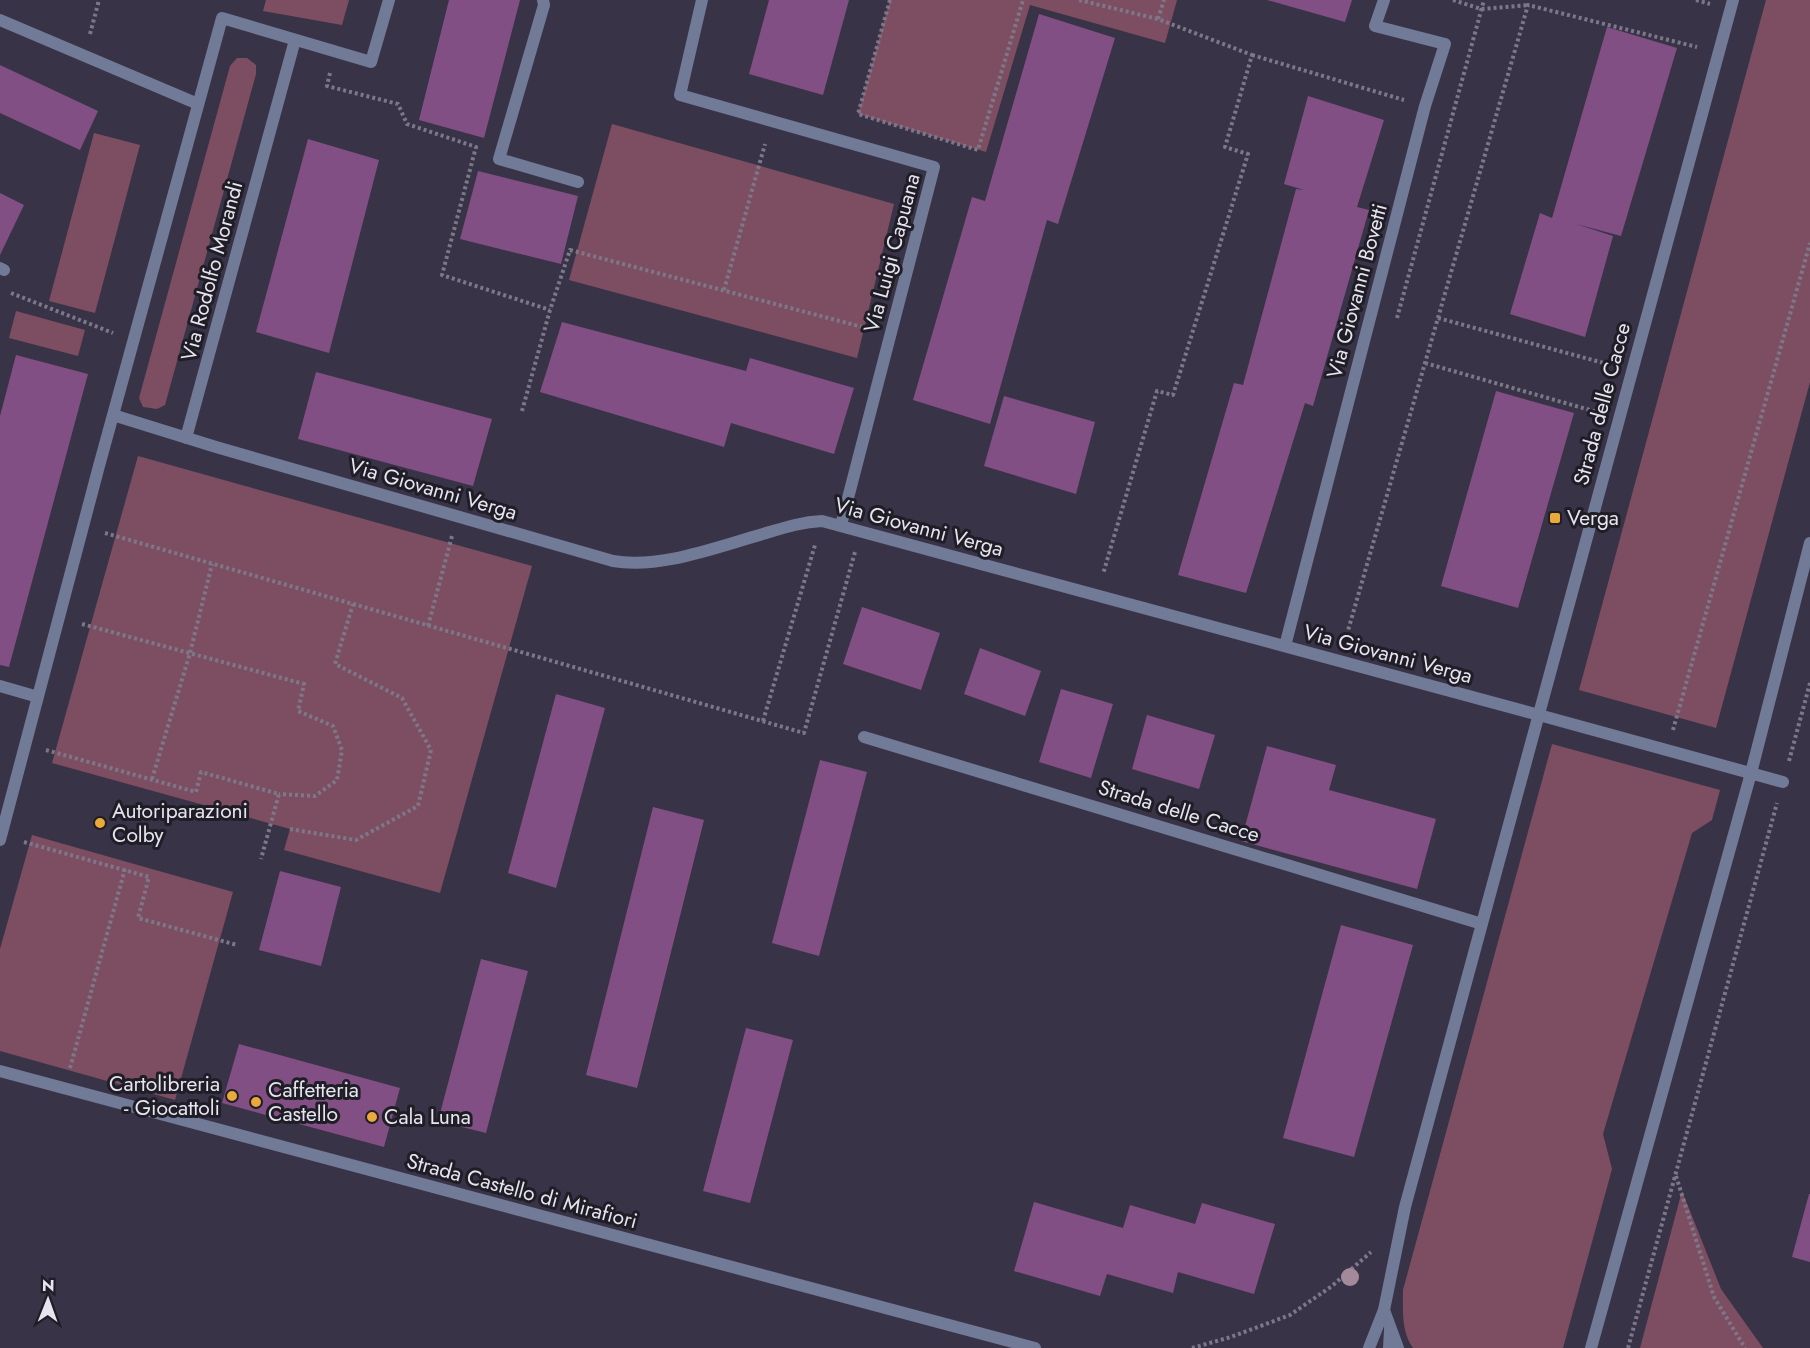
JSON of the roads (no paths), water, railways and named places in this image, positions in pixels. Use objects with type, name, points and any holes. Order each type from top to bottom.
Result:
[{"type":"street","points":[[1,837],[113,415],[222,18],[370,62],[389,0]]},
{"type":"street","points":[[543,0],[544,5],[499,159],[578,182]]},
{"type":"street","name":"Via Luigi Capuana","points":[[702,0],[680,94],[934,167],[841,525]]},
{"type":"street","name":"Via Giovanni Bovetti","points":[[1285,646],[1425,106],[1445,44],[1375,26],[1384,0]]},
{"type":"street","name":"Strada delle Cacce","points":[[1369,1348],[1383,1310],[1404,1207],[1733,0]]},
{"type":"street","points":[[0,20],[198,104]]},
{"type":"street","name":"Via Rodolfo Morandi","points":[[186,438],[295,40]]},
{"type":"street","points":[[113,415],[186,438]]},
{"type":"street","name":"Via Giovanni Verga","points":[[186,438],[613,561],[632,564],[651,563],[803,522],[822,521],[841,525],[1783,782]]},
{"type":"street","points":[[1591,1348],[1751,773],[1810,543]]},
{"type":"street","points":[[0,686],[38,697]]},
{"type":"street","name":"Strada delle Cacce","points":[[864,736],[1482,924]]},
{"type":"street","name":"Strada Castello di Mirafiori","points":[[0,1071],[1035,1348]]},
{"type":"street","points":[[1383,1310],[1398,1348]]},
{"type":"street","points":[[1389,1348],[1390,1330]]},
{"type":"place","name":"Verga","points":[[1555,518]]},
{"type":"place","name":"Autoriparazioni Colby","points":[[100,823]]},
{"type":"place","name":"Cartolibreria - Giocattoli","points":[[232,1096]]},
{"type":"place","name":"Caffetteria Castello","points":[[256,1102]]},
{"type":"place","name":"Cala Luna","points":[[372,1117]]}]
